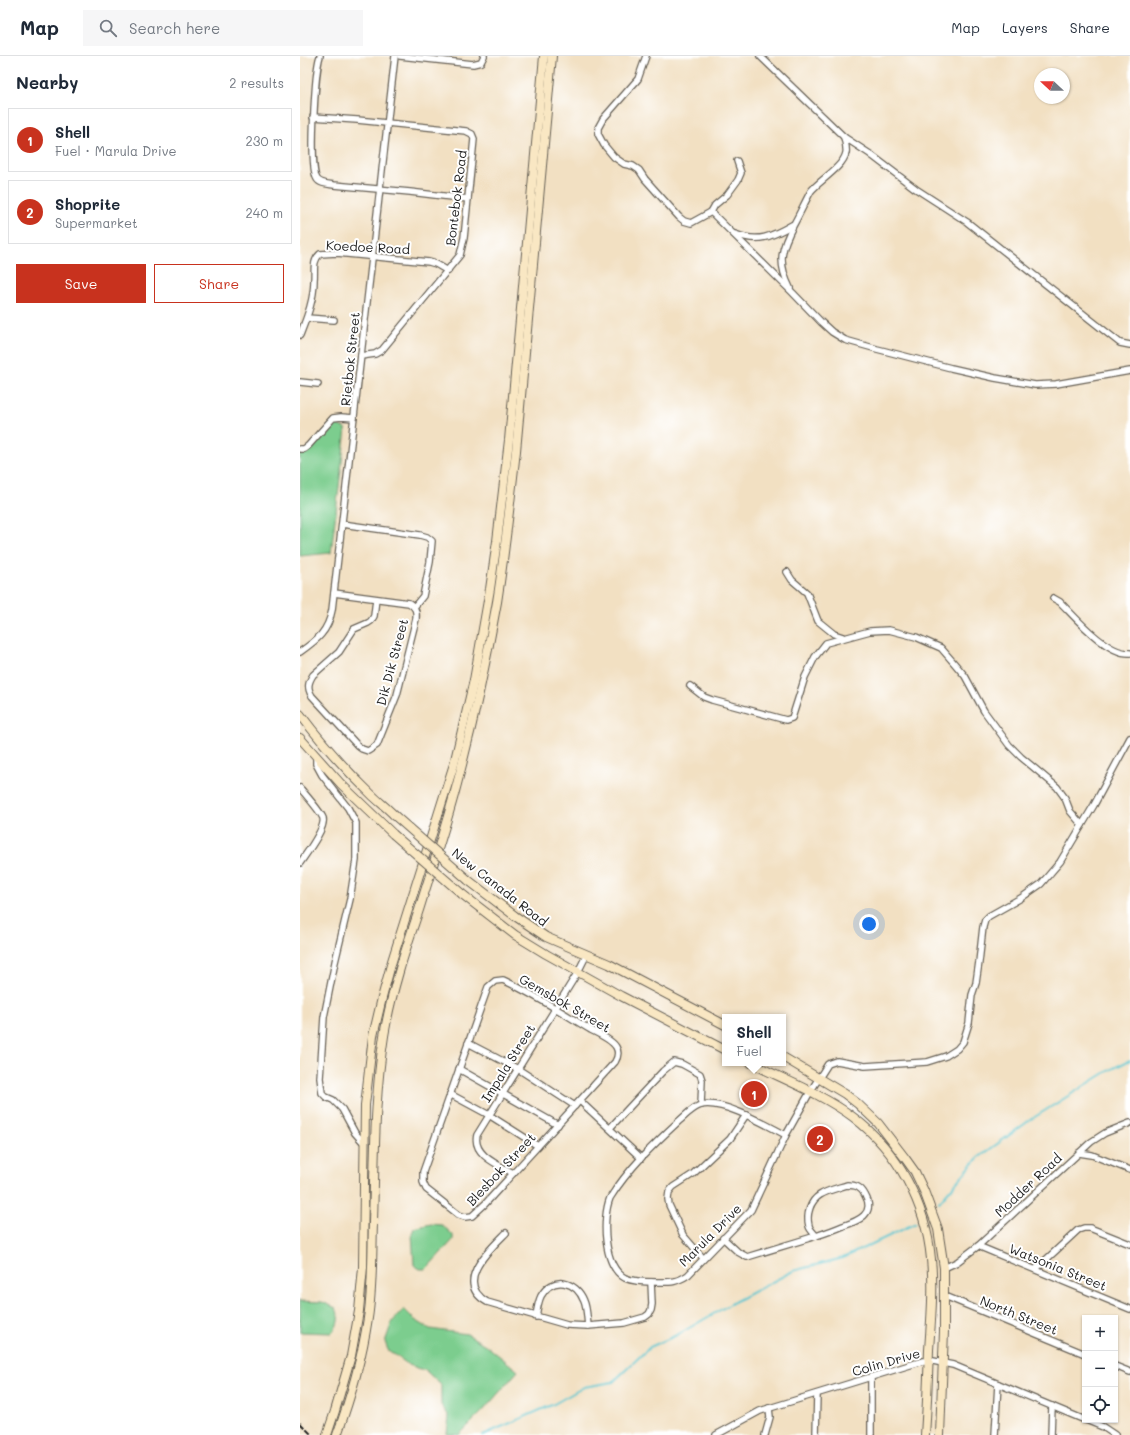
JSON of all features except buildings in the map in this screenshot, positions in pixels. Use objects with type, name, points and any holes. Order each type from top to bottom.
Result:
[{"type":"main road","points":[[327,1435],[336,1411],[351,1356],[359,1311],[363,1252],[363,1142],[365,1105],[374,1036],[382,998],[394,954],[454,764],[474,680],[489,596],[509,440],[544,56]]},
{"type":"main road","points":[[337,1435],[354,1385],[368,1317],[372,1272],[375,1130],[378,1081],[387,1020],[405,950],[446,824],[461,770],[485,666],[497,602],[516,451],[552,56]]},
{"type":"main road","name":"New Canada Road","points":[[300,714],[317,736],[370,793],[468,880],[515,916],[537,931],[556,941],[587,954],[644,982],[722,1024]]},
{"type":"main road","name":"New Canada Road","points":[[300,738],[359,803],[462,894],[515,935],[578,972],[722,1048]]},
{"type":"main road","points":[[786,1059],[852,1099],[878,1123],[910,1164],[924,1191],[933,1214],[941,1244],[944,1268],[944,1363],[940,1435]]},
{"type":"main road","points":[[757,1066],[810,1092],[846,1112],[873,1134],[903,1173],[916,1200],[923,1220],[929,1246],[932,1277],[925,1435]]},
{"type":"street","points":[[320,56],[313,117],[314,170],[317,180],[321,183],[334,185],[468,200]]},
{"type":"street","name":"Rietbok Street","points":[[300,652],[320,636],[326,629],[331,617],[395,56]]},
{"type":"street","points":[[400,56],[473,64],[480,62],[484,56]]},
{"type":"street","points":[[646,56],[638,78],[603,119],[598,128],[598,134],[604,145],[614,157],[624,164],[633,166],[639,170],[678,217],[691,223],[710,212],[715,205],[727,195],[738,180],[741,173],[737,161]]},
{"type":"street","points":[[760,56],[844,137],[870,154],[916,189],[967,222],[1120,343],[1130,345]]},
{"type":"street","points":[[313,117],[387,122]]},
{"type":"street","name":"Bontebok Road","points":[[361,356],[380,352],[456,261],[461,252],[468,200],[474,140],[472,134],[466,131],[387,122]]},
{"type":"street","points":[[793,293],[786,280],[782,266],[782,254],[785,241],[811,191],[841,163],[846,155],[844,137]]},
{"type":"street","points":[[710,212],[821,322],[832,332],[845,340],[995,378],[1035,385],[1056,384],[1130,371]]},
{"type":"street","points":[[732,234],[748,239],[770,237],[794,224]]},
{"type":"street","name":"Koedoe Road","points":[[300,334],[307,318],[313,293],[314,265],[319,256],[327,253],[429,262],[448,271]]},
{"type":"street","points":[[307,318],[334,320]]},
{"type":"street","points":[[300,382],[318,384]]},
{"type":"street","points":[[300,449],[304,449],[308,446],[333,418],[354,418]]},
{"type":"street","points":[[342,524],[420,535],[427,537],[432,541],[432,549],[423,596],[414,607]]},
{"type":"street","points":[[787,572],[792,580],[807,593],[818,621],[834,634],[844,638]]},
{"type":"street","points":[[334,593],[376,599]]},
{"type":"street","points":[[1053,598],[1060,602],[1103,644],[1115,650],[1130,653]]},
{"type":"street","name":"Dik Dik Street","points":[[376,599],[409,603],[414,607],[416,619],[397,695],[377,745],[372,749],[365,750],[358,746],[312,696],[308,686],[309,680],[342,649],[354,629],[368,623],[371,620],[376,599]]},
{"type":"street","points":[[690,686],[704,697],[712,700],[786,720],[792,718],[805,677],[818,653],[826,643],[870,631],[890,630],[916,637],[941,648],[965,676],[984,711],[1009,745],[1056,787],[1065,798],[1070,811],[1082,825]]},
{"type":"street","name":"Marula Drive","points":[[701,1105],[668,1131],[641,1158],[610,1198],[605,1221],[607,1243],[616,1270],[626,1278],[631,1280],[652,1282],[679,1281],[688,1275],[751,1210],[786,1135],[810,1092],[828,1064],[837,1061],[865,1066],[927,1062],[946,1056],[957,1049],[963,1042],[970,1023],[972,995],[976,983],[981,935],[985,920],[1045,881],[1067,853],[1130,738]]},
{"type":"street","points":[[316,756],[316,764],[322,775],[348,808],[356,823],[356,860],[350,899],[324,1017],[320,1078],[322,1093],[326,1097],[333,1100],[342,1109],[363,1142]]},
{"type":"street","points":[[300,788],[321,815],[324,822],[322,828],[302,856],[300,863]]},
{"type":"street","name":"Impala Street","points":[[513,1173],[484,1156],[476,1146],[477,1136],[578,972],[587,954]]},
{"type":"street","name":"Gemsbok Street","points":[[495,981],[506,981],[555,1008],[614,1044],[618,1054]]},
{"type":"street","name":"Blesbok Street","points":[[495,981],[488,987],[424,1167],[423,1182],[426,1189],[459,1215],[469,1217],[474,1215],[485,1204],[616,1062],[618,1054]]},
{"type":"street","points":[[468,1043],[518,1069],[575,1106]]},
{"type":"street","points":[[610,1128],[663,1071],[674,1062],[682,1064],[700,1074],[702,1080],[701,1105],[719,1106],[746,1115],[786,1135]]},
{"type":"street","points":[[459,1069],[558,1124]]},
{"type":"street","points":[[450,1094],[489,1115],[538,1146]]},
{"type":"street","points":[[580,1101],[641,1158]]},
{"type":"street","points":[[703,1258],[683,1235],[668,1199],[669,1192],[693,1174],[730,1139],[746,1115]]},
{"type":"street","name":"Modder Road","points":[[944,1268],[957,1262],[978,1246],[1098,1137],[1130,1123]]},
{"type":"street","points":[[1079,1153],[1092,1155],[1130,1170]]},
{"type":"street","points":[[723,1238],[738,1252],[747,1257],[816,1236],[864,1217],[867,1213],[868,1199],[860,1187],[847,1185],[824,1193],[815,1199],[810,1208],[808,1220],[809,1227],[816,1236]]},
{"type":"street","points":[[1036,1269],[1078,1230],[1084,1228],[1090,1228],[1130,1244]]},
{"type":"street","points":[[506,1232],[487,1252],[475,1270],[473,1282],[474,1287],[480,1297],[487,1302],[567,1325],[588,1326],[624,1323],[645,1317],[651,1310],[652,1282]]},
{"type":"street","name":"Watsonia Street","points":[[978,1246],[1130,1309]]},
{"type":"street","points":[[536,1317],[539,1302],[545,1291],[552,1285],[566,1283],[576,1288],[585,1301],[588,1326]]},
{"type":"street","name":"North Street","points":[[945,1296],[1082,1353]]},
{"type":"street","name":"Colin Drive","points":[[716,1435],[751,1415],[769,1408],[923,1361],[944,1363],[961,1368],[1082,1419]]},
{"type":"street","points":[[1118,1367],[1130,1372]]},
{"type":"street","points":[[871,1377],[871,1435]]},
{"type":"street","points":[[995,1435],[998,1384]]},
{"type":"street","points":[[816,1435],[817,1394]]},
{"type":"street","points":[[1051,1435],[1052,1406]]},
{"type":"street","points":[[765,1435],[770,1417],[769,1408]]},
{"type":"street","name":"Colin Drive","points":[[1093,1423],[1103,1427],[1115,1435]]},
{"type":"green space","points":[[336,424],[346,429],[331,553],[300,556],[300,454],[305,454]]},
{"type":"green space","points":[[431,1224],[442,1225],[453,1235],[453,1240],[426,1269],[420,1269],[414,1265],[412,1234],[414,1228]]},
{"type":"green space","points":[[300,1301],[322,1302],[336,1308],[338,1321],[332,1333],[300,1332]]},
{"type":"green space","points":[[404,1309],[415,1320],[430,1329],[467,1334],[487,1346],[518,1371],[482,1412],[459,1435],[447,1434],[449,1416],[441,1405],[441,1385],[426,1371],[409,1365],[388,1350],[385,1342],[392,1322]]},
{"type":"waterway","points":[[939,1202],[978,1158],[1030,1120],[1108,1071],[1130,1060]]},
{"type":"waterway","points":[[483,1435],[554,1404],[584,1387],[613,1382],[650,1347],[677,1335],[734,1302],[793,1271],[843,1258],[916,1223]]},
{"type":"railway","points":[[300,1423],[312,1435]]},
{"type":"place","name":"Shell","points":[[754,1094]]},
{"type":"place","name":"Shoprite","points":[[820,1139]]}]
